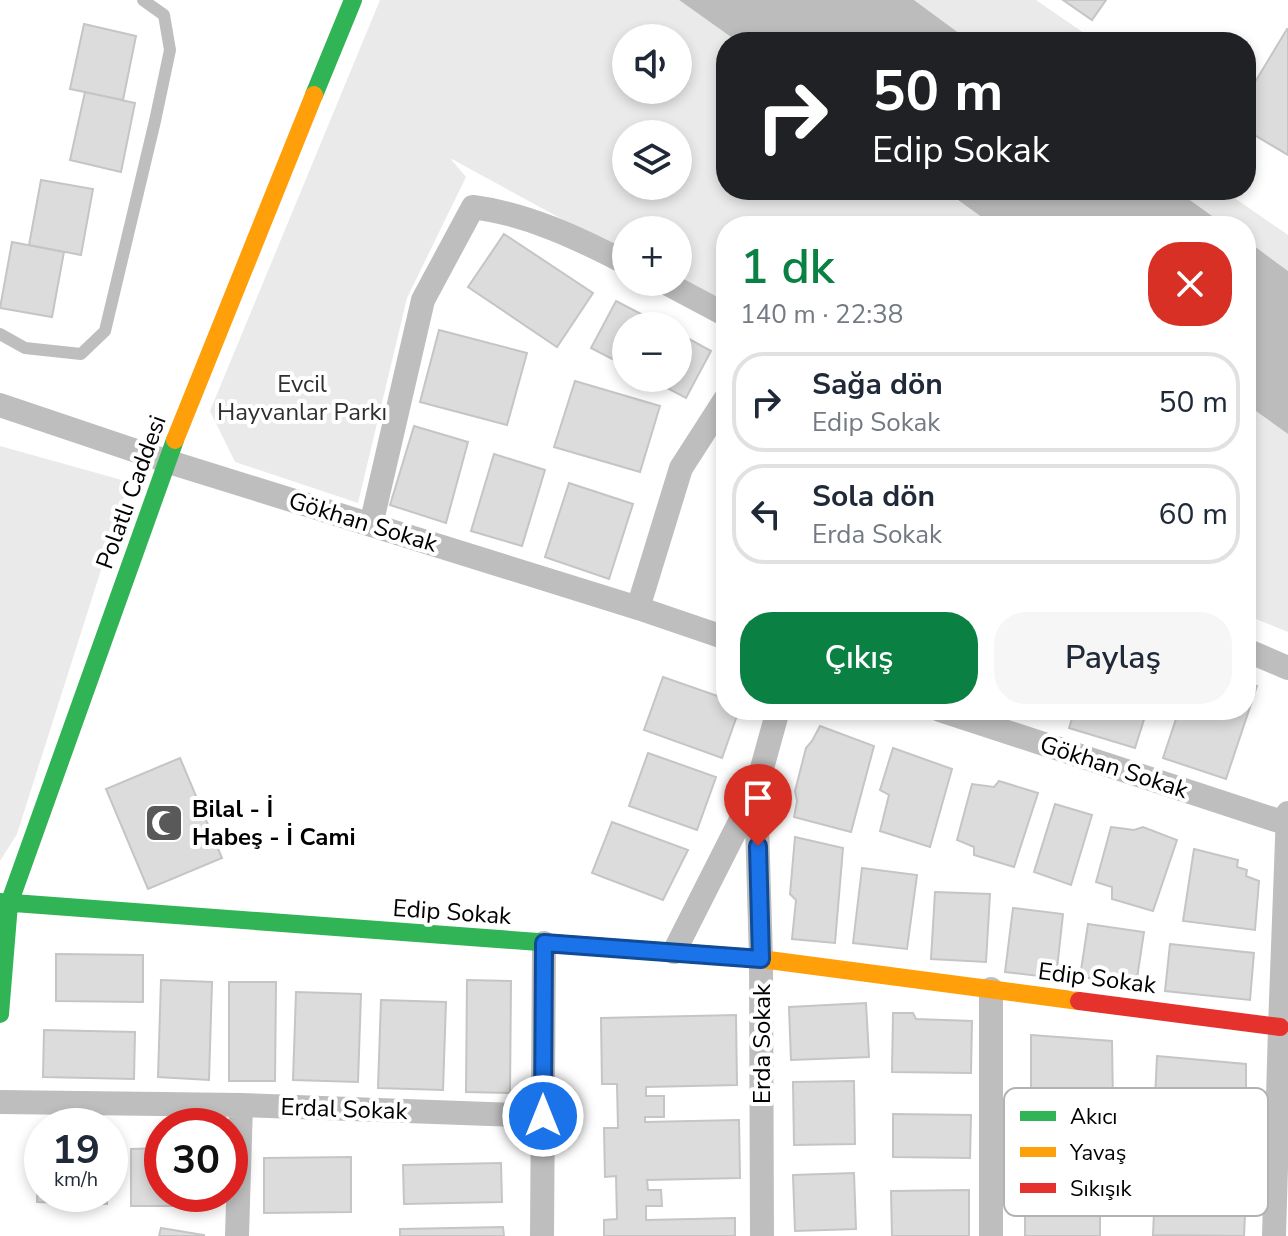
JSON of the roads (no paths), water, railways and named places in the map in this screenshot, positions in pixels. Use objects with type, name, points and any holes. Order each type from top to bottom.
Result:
[{"type":"street","name":"Polatlı Caddesi","points":[[0,1014],[5,903],[166,461],[353,0]]},
{"type":"street","points":[[371,525],[423,300],[473,207],[567,233],[612,256]]},
{"type":"street","points":[[690,296],[716,310]]},
{"type":"street","name":"Gökhan Sokak","points":[[0,405],[166,461],[716,635]]},
{"type":"street","points":[[638,608],[681,468],[716,414]]},
{"type":"street","points":[[1256,654],[1288,668]]},
{"type":"street","name":"Erda Sokak","points":[[762,1236],[761,959],[756,790],[775,720]]},
{"type":"street","name":"Gökhan Sokak","points":[[972,720],[1288,820]]},
{"type":"street","points":[[674,952],[756,790]]},
{"type":"street","points":[[1274,1236],[1288,820]]},
{"type":"street","name":"Edip Sokak","points":[[5,903],[761,959],[1280,1027]]},
{"type":"street","points":[[542,1236],[544,943]]},
{"type":"street","points":[[991,989],[991,1236]]},
{"type":"street","name":"Erdal Sokak","points":[[0,1102],[241,1105],[543,1116]]},
{"type":"street","points":[[237,1236],[241,1105]]},
{"type":"lane","points":[[0,334],[25,348],[81,354],[105,331],[170,50],[164,15],[143,0]]},
{"type":"place","name":"Bilal - İ Habeş - İ Cami","points":[[164,823]]},
{"type":"park label","name":"Evcil Hayvanlar Parkı","points":[[302,398]]}]
